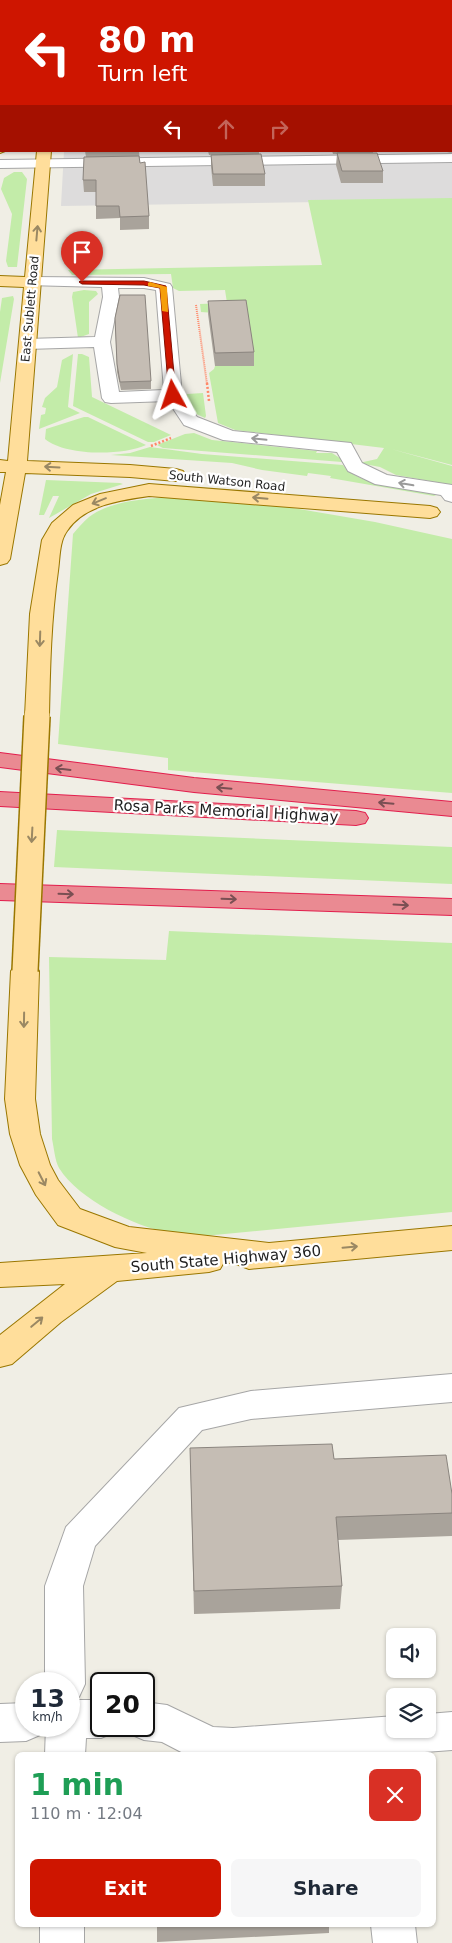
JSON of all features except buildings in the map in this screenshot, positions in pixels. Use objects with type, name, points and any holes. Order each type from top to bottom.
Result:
[{"type":"highway","points":[[0,760],[194,785],[452,809]]},
{"type":"highway","name":"Rosa Parks Memorial Highway","points":[[0,799],[452,824]]},
{"type":"highway","points":[[0,892],[452,907]]},
{"type":"main road","name":"East Sublett Road","points":[[0,559],[8,466],[27,344],[44,157]]},
{"type":"main road","points":[[0,281],[33,282]]},
{"type":"main road","name":"South Watson Road","points":[[8,466],[130,471],[225,479],[346,495],[438,513],[149,490],[115,495],[87,506],[67,518],[56,531],[52,540],[41,614],[20,1099],[25,1134],[35,1165],[46,1187],[69,1217],[126,1239],[268,1255]]},
{"type":"main road","name":"South State Highway 360","points":[[0,1275],[110,1269],[452,1238]]},
{"type":"main road","points":[[0,1354],[49,1313],[110,1269]]},
{"type":"street","points":[[0,164],[44,157],[413,155],[452,158]]},
{"type":"street","points":[[33,282],[144,283],[164,287],[173,395],[190,421],[230,436],[344,447],[355,467],[382,480],[447,490],[452,496]]},
{"type":"street","points":[[110,282],[111,298],[102,342],[111,398],[173,395]]},
{"type":"street","points":[[27,344],[102,342]]},
{"type":"street","points":[[66,1672],[64,1586],[79,1538],[191,1418],[251,1405],[452,1388]]},
{"type":"street","points":[[0,1723],[15,1722]]},
{"type":"street","points":[[155,1722],[167,1724],[210,1746],[225,1747],[452,1731]]},
{"type":"street","points":[[65,1752],[66,1737]]},
{"type":"street","points":[[62,1927],[62,1943]]},
{"type":"street","points":[[393,1927],[395,1943]]},
{"type":"path","points":[[196,305],[209,402]]},
{"type":"shaded area","points":[[64,152],[452,152],[452,200],[61,206]]},
{"type":"green space","points":[[14,172],[22,172],[27,179],[17,267],[8,267],[6,261],[12,214],[1,189],[4,178]]},
{"type":"green space","points":[[452,198],[452,465],[391,449],[452,466],[452,485],[396,475],[380,467],[359,463],[377,459],[384,448],[235,430],[218,423],[209,373],[215,366],[254,365],[215,313],[201,312],[200,304],[227,303],[225,290],[179,291],[173,288],[171,274],[72,275],[68,270],[322,265],[308,200]]},
{"type":"green space","points":[[84,290],[96,291],[98,294],[89,302],[89,334],[78,338],[72,297],[73,292]]},
{"type":"green space","points":[[13,296],[0,383],[0,312],[2,298]]},
{"type":"green space","points":[[73,354],[68,407],[80,413],[39,429],[41,415],[45,414],[46,408],[42,407],[45,398],[57,387],[62,360]]},
{"type":"green space","points":[[78,354],[89,357],[92,397],[171,435],[154,442],[148,442],[73,406]]},
{"type":"green space","points":[[203,393],[205,418],[188,410],[184,400],[187,394]]},
{"type":"green space","points":[[88,417],[146,445],[123,451],[94,452],[66,449],[54,445],[45,439],[46,429]]},
{"type":"green space","points":[[194,433],[212,440],[317,451],[316,453],[332,453],[343,460],[342,462],[163,448],[157,445],[185,434]]},
{"type":"green space","points":[[150,447],[202,454],[343,465],[360,478],[372,482],[438,494],[434,496],[330,478],[331,476],[308,473],[307,476],[262,470],[232,463],[111,455],[130,453]]},
{"type":"green space","points":[[46,480],[123,484],[91,494],[49,518],[59,496],[53,496],[44,515],[39,515]]},
{"type":"green space","points":[[184,496],[264,503],[375,522],[452,539],[452,793],[168,770],[168,758],[58,744],[73,534],[89,517],[110,506],[135,500]]},
{"type":"green space","points":[[57,830],[452,847],[452,884],[54,867]]},
{"type":"green space","points":[[169,931],[452,943],[452,1212],[204,1236],[183,1235],[156,1230],[124,1218],[93,1201],[68,1180],[59,1168],[52,1139],[49,957],[166,960]]},
{"type":"slow traffic","points":[[150,284],[164,287],[166,311]]},
{"type":"route","points":[[82,282],[144,283],[164,287],[173,395]]}]
